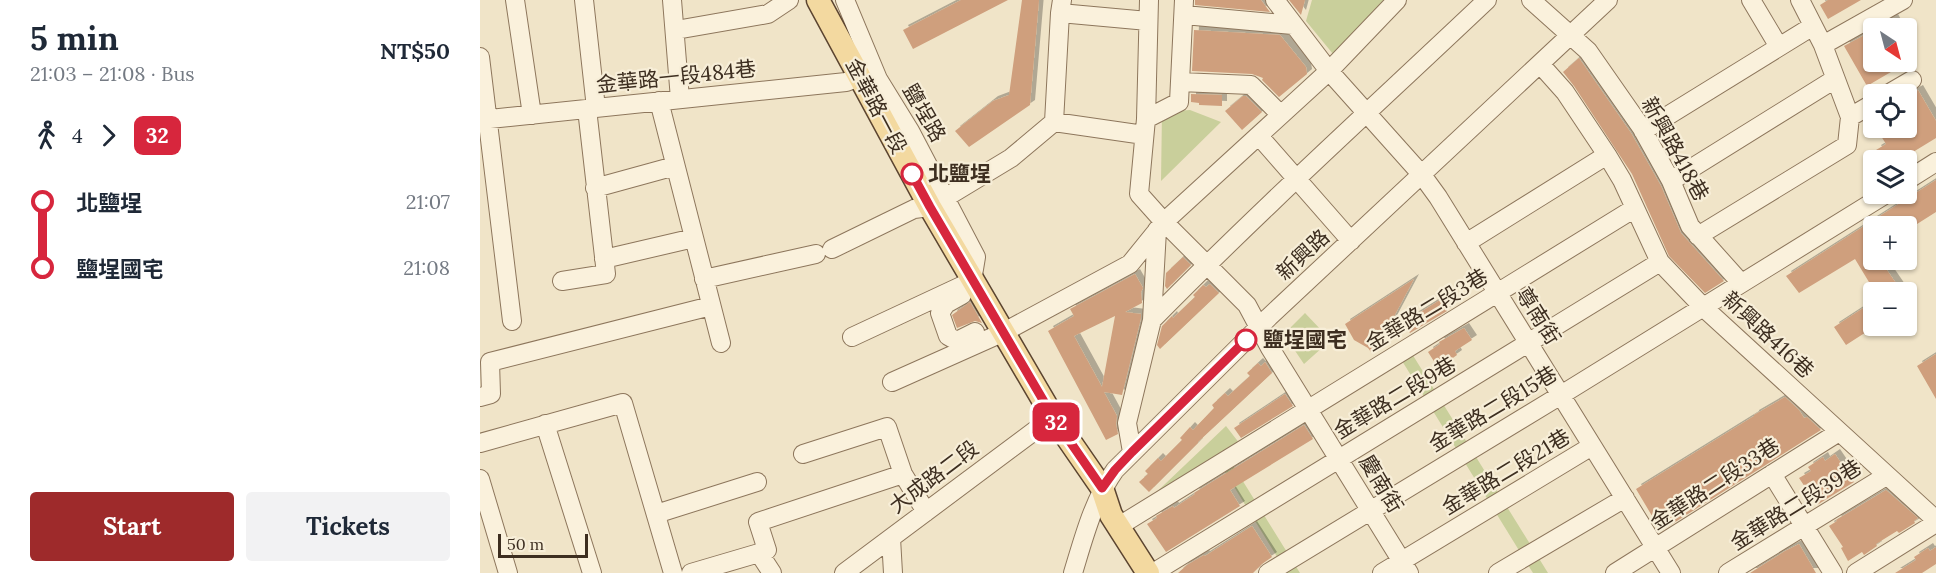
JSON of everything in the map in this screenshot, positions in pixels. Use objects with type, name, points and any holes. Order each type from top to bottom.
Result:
[{"type":"main road","name":"金華路一段","points":[[823,5],[867,74],[937,203],[975,284],[1053,417],[1102,488],[1111,514],[1148,573]]},
{"type":"street","points":[[515,0],[532,115]]},
{"type":"street","points":[[562,281],[606,274],[595,188],[584,0]]},
{"type":"street","points":[[672,0],[680,99]]},
{"type":"street","points":[[676,30],[768,14],[789,0]]},
{"type":"street","name":"鹽埕路","points":[[845,0],[867,74]]},
{"type":"street","name":"慶南街","points":[[1149,0],[1145,127],[1139,194],[1161,226],[1208,264],[1247,305],[1270,348],[1405,567]]},
{"type":"street","name":"尊南街","points":[[1275,0],[1329,71],[1422,175],[1438,197],[1671,573]]},
{"type":"street","points":[[892,382],[1000,326],[1130,264],[1161,226],[1329,71],[1397,0]]},
{"type":"street","points":[[1152,320],[1296,179],[1487,0]]},
{"type":"street","name":"新興路418巷","points":[[1531,0],[1588,51],[1643,131],[1671,181],[1690,226],[1741,283]]},
{"type":"street","name":"新興路","points":[[1073,573],[1086,529],[1102,488],[1115,470],[1259,327],[1608,0]]},
{"type":"street","points":[[1751,0],[1779,47]]},
{"type":"street","points":[[1698,236],[1846,145],[1850,117],[1823,45],[1800,0]]},
{"type":"street","points":[[1823,45],[1903,0]]},
{"type":"street","points":[[1054,122],[1061,7],[1107,9],[1148,21]]},
{"type":"street","points":[[704,279],[824,252],[914,209],[937,203],[1011,158],[1054,122],[1145,127],[1179,102],[1184,8],[1293,25]]},
{"type":"street","points":[[1643,131],[1813,26]]},
{"type":"street","points":[[480,57],[483,120],[512,321]]},
{"type":"street","name":"新興路416巷","points":[[1540,64],[1565,92],[1607,155],[1622,180],[1660,262],[1703,307],[1936,521]]},
{"type":"street","name":"金華路一段484巷","points":[[483,120],[846,82],[867,74]]},
{"type":"street","points":[[1671,181],[1835,79]]},
{"type":"street","points":[[1905,84],[1912,80]]},
{"type":"street","points":[[1180,81],[1251,85],[1280,114]]},
{"type":"street","points":[[659,101],[721,343]]},
{"type":"street","points":[[1850,117],[1863,109]]},
{"type":"street","points":[[1259,136],[1351,241]]},
{"type":"street","points":[[1466,243],[1607,155]]},
{"type":"street","points":[[1917,174],[1936,162]]},
{"type":"street","points":[[595,188],[675,166]]},
{"type":"street","name":"金華路二段15巷","points":[[1268,573],[1870,204]]},
{"type":"street","name":"金華路二段3巷","points":[[1119,526],[1635,208]]},
{"type":"street","points":[[1132,452],[1127,423],[1152,320],[1161,226]]},
{"type":"street","points":[[604,259],[694,238]]},
{"type":"street","name":"金華路二段9巷","points":[[1153,573],[1660,262]]},
{"type":"street","points":[[975,284],[946,304],[940,313],[948,336],[957,341],[1000,326]]},
{"type":"street","points":[[852,337],[975,284]]},
{"type":"street","points":[[480,397],[491,394],[490,362],[711,306]]},
{"type":"street","points":[[480,443],[623,402],[673,573]]},
{"type":"street","name":"大成路二段","points":[[844,573],[1053,417]]},
{"type":"street","points":[[545,424],[592,573]]},
{"type":"street","points":[[803,454],[887,427],[903,474],[926,512]]},
{"type":"street","name":"金華路二段33巷","points":[[1615,573],[1839,432]]},
{"type":"street","name":"金華路二段21巷","points":[[1382,573],[1405,567],[1592,446]]},
{"type":"street","points":[[691,573],[768,550],[758,522],[903,474]]},
{"type":"street","points":[[1772,474],[1833,573]]},
{"type":"street","name":"金華路二段39巷","points":[[1728,573],[1886,476]]},
{"type":"street","points":[[480,479],[508,573]]},
{"type":"street","points":[[656,514],[758,482]]},
{"type":"street","points":[[1498,573],[1625,498]]},
{"type":"street","points":[[1856,573],[1936,521]]},
{"type":"street","points":[[891,538],[893,573]]},
{"type":"street","points":[[759,552],[772,573]]},
{"type":"green space","points":[[1312,0],[1385,0],[1333,54],[1306,21]]},
{"type":"green space","points":[[1190,110],[1221,122],[1161,181],[1162,112]]},
{"type":"green space","points":[[1305,313],[1323,332],[1333,338],[1304,364],[1285,336]]},
{"type":"green space","points":[[1409,349],[1548,573],[1533,573],[1399,356]]},
{"type":"green space","points":[[1226,426],[1240,444],[1226,454],[1300,573],[1287,573],[1217,459],[1144,504]]},
{"type":"building","points":[[961,0],[1008,0],[913,49],[903,30]]},
{"type":"building","points":[[1022,0],[1039,0],[1030,105],[969,147],[955,131],[993,101],[1009,95]]},
{"type":"building","points":[[1195,0],[1261,0],[1270,12],[1195,5]]},
{"type":"building","points":[[1289,0],[1305,0],[1301,15]]},
{"type":"building","points":[[1828,0],[1861,0],[1828,19],[1820,5]]},
{"type":"building","points":[[1194,30],[1280,35],[1306,67],[1307,74],[1279,97],[1262,80],[1263,78],[1252,74],[1192,71]]},
{"type":"building","points":[[1863,36],[1863,72],[1891,72],[1870,84],[1866,84],[1844,46]]},
{"type":"building","points":[[1579,58],[1631,133],[1661,186],[1681,233],[1724,281],[1705,293],[1669,256],[1632,174],[1563,72]]},
{"type":"building","points":[[1917,90],[1936,121],[1936,138],[1916,150],[1876,150],[1886,144],[1882,138],[1917,138]]},
{"type":"building","points":[[1191,94],[1222,95],[1222,106],[1199,105],[1199,103],[1191,102]]},
{"type":"building","points":[[1246,96],[1262,112],[1242,130],[1225,111]]},
{"type":"building","points":[[1936,180],[1936,212],[1917,224],[1917,216],[1880,216],[1898,204],[1917,204],[1917,192]]},
{"type":"building","points":[[1863,227],[1863,270],[1887,270],[1895,282],[1869,282],[1855,259],[1799,293],[1786,276]]},
{"type":"building","points":[[1183,257],[1191,265],[1167,289],[1165,286],[1166,273]]},
{"type":"building","points":[[1135,274],[1143,288],[1142,303],[1125,312],[1141,314],[1141,318],[1122,395],[1104,392],[1117,416],[1118,434],[1106,440],[1048,331],[1074,316],[1070,309]],"holes":[[[1115,316],[1102,387],[1074,336]]]},
{"type":"building","points":[[1414,279],[1390,324],[1383,329],[1385,332],[1376,349],[1371,352],[1354,340],[1345,324]]},
{"type":"building","name":"鹽埕國宅","points":[[1210,284],[1219,293],[1160,349],[1157,345],[1162,326],[1195,297],[1193,295],[1203,285],[1206,287]]},
{"type":"building","name":"鹽埕國宅","points":[[1440,300],[1447,311],[1410,333],[1403,323]]},
{"type":"building","points":[[970,302],[982,323],[975,321],[957,328],[952,315]]},
{"type":"building","points":[[1863,308],[1863,334],[1846,345],[1834,327]]},
{"type":"building","points":[[1464,328],[1472,340],[1455,351],[1457,355],[1450,360],[1448,356],[1435,363],[1428,352],[1440,344],[1439,342]]},
{"type":"building","points":[[1936,354],[1936,399],[1917,366]]},
{"type":"building","points":[[1265,362],[1272,373],[1198,442],[1149,492],[1139,482],[1148,474],[1145,471],[1158,458],[1161,461],[1182,440],[1180,438],[1190,427],[1193,430],[1214,408],[1212,405],[1225,393],[1228,396],[1250,376],[1247,373],[1258,363],[1261,366]]},
{"type":"building","name":"鹽埕國宅","points":[[1285,394],[1293,406],[1241,438],[1234,428]]},
{"type":"building","points":[[1785,397],[1804,418],[1807,417],[1821,430],[1661,531],[1636,489]]},
{"type":"building","points":[[1304,425],[1313,439],[1230,490],[1240,506],[1166,552],[1147,524],[1157,518],[1156,516],[1173,506],[1174,508],[1194,493]]},
{"type":"building","points":[[1835,454],[1854,482],[1817,505],[1799,478],[1811,471],[1808,467],[1823,457],[1825,461]]},
{"type":"building","points":[[1886,490],[1918,518],[1914,521],[1915,523],[1876,544],[1877,546],[1864,555],[1862,552],[1848,561],[1841,548],[1843,547],[1829,526]]},
{"type":"building","points":[[1252,526],[1272,557],[1253,573],[1178,573],[1187,565]]},
{"type":"building","points":[[1799,544],[1816,573],[1750,573],[1785,551]]},
{"type":"building","points":[[1936,547],[1936,564],[1922,573],[1895,573],[1916,560],[1914,557],[1928,548],[1930,551]]},
{"type":"bus line","name":"32","points":[[912,174],[972,281],[1053,417],[1102,488],[1132,452],[1246,340]]},
{"type":"place","name":"北鹽埕","points":[[912,174]]},
{"type":"place","name":"鹽埕國宅","points":[[1246,340]]}]
